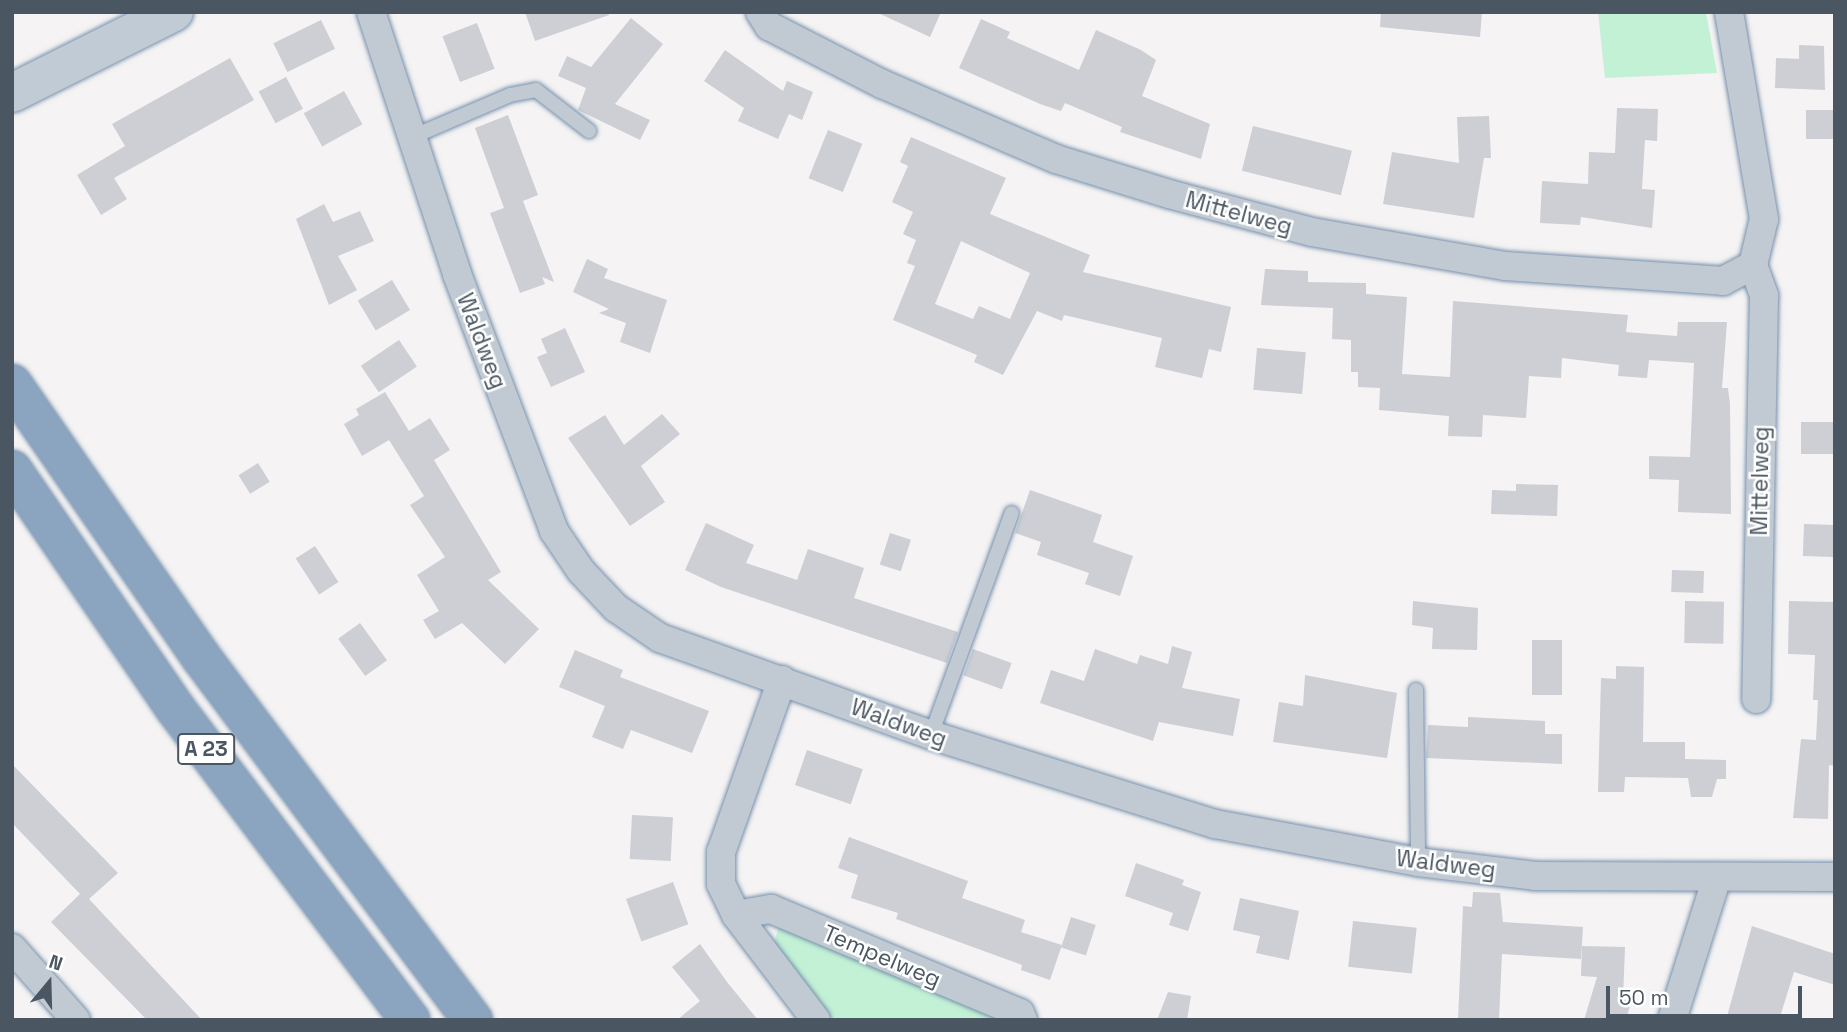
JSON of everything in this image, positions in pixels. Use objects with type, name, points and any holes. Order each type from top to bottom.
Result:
[{"type":"highway","name":"A 23","points":[[12,384],[201,657],[473,1020]]},
{"type":"highway","name":"A 23","points":[[12,470],[175,708],[410,1020]]},
{"type":"street","points":[[12,93],[174,12]]},
{"type":"street","name":"Waldweg","points":[[370,12],[457,274],[549,519],[574,561],[616,608],[660,638],[931,735],[1215,824],[1418,862],[1535,876],[1835,877]]},
{"type":"street","name":"Mittelweg","points":[[760,12],[769,26],[882,84],[1056,159],[1312,232],[1552,271],[1723,281],[1753,265],[1763,296],[1756,699]]},
{"type":"street","points":[[1729,12],[1764,219],[1753,265]]},
{"type":"street","points":[[782,680],[721,852],[721,884],[736,915],[816,1020]]},
{"type":"street","points":[[1672,1020],[1717,877]]},
{"type":"street","name":"Tempelweg","points":[[736,915],[771,909],[1020,1013],[1023,1020]]},
{"type":"street","points":[[12,948],[76,1020]]},
{"type":"lane","points":[[412,137],[510,95],[536,90],[589,131]]},
{"type":"lane","points":[[931,735],[1012,513]]},
{"type":"lane","points":[[1416,690],[1418,862]]},
{"type":"green space","points":[[1598,12],[1706,12],[1717,73],[1605,78]]},
{"type":"green space","points":[[790,926],[1010,1020],[833,1020],[774,944],[778,928]]},
{"type":"building","points":[[525,12],[608,12],[609,15],[535,41]]},
{"type":"building","points":[[876,12],[941,12],[930,37]]},
{"type":"building","points":[[1381,12],[1482,12],[1480,37],[1380,27]]},
{"type":"building","points":[[631,18],[663,44],[615,104],[650,120],[640,140],[578,110],[586,88],[558,76],[567,56],[591,67]]},
{"type":"building","points":[[981,19],[1010,32],[1007,38],[1079,70],[1096,30],[1141,50],[1156,60],[1142,96],[1210,124],[1201,159],[1120,132],[1122,127],[1065,103],[1061,111],[1040,104],[959,68]]},
{"type":"building","points":[[321,20],[335,49],[287,72],[273,43]]},
{"type":"building","points":[[477,23],[495,69],[460,82],[442,36]]},
{"type":"building","points":[[1799,45],[1824,46],[1825,90],[1775,88],[1776,58],[1799,59]]},
{"type":"building","points":[[725,50],[783,91],[787,81],[813,92],[802,120],[789,114],[778,139],[738,121],[744,108],[704,81]]},
{"type":"building","points":[[230,58],[254,100],[114,178],[127,199],[101,215],[77,175],[125,146],[112,124]]},
{"type":"building","points":[[286,77],[303,109],[276,123],[259,92]]},
{"type":"building","points":[[344,91],[362,124],[322,147],[304,113]]},
{"type":"building","points":[[1617,108],[1658,109],[1657,141],[1645,140],[1642,189],[1655,190],[1652,228],[1581,217],[1580,225],[1540,223],[1542,181],[1588,184],[1589,152],[1615,153]]},
{"type":"building","points":[[1806,110],[1835,110],[1835,139],[1806,139]]},
{"type":"building","points":[[508,115],[538,195],[523,201],[554,282],[542,277],[545,284],[520,293],[490,213],[504,208],[475,128]]},
{"type":"building","points":[[1489,116],[1491,158],[1484,158],[1474,218],[1383,204],[1392,152],[1459,163],[1457,117]]},
{"type":"building","points":[[1253,126],[1352,151],[1341,195],[1242,171]]},
{"type":"building","points":[[828,130],[862,144],[843,192],[809,178]]},
{"type":"building","points":[[911,137],[1006,178],[990,214],[1090,255],[1083,272],[1231,307],[1221,352],[1209,349],[1202,378],[1155,367],[1162,338],[1064,315],[1062,321],[1037,311],[1003,375],[974,362],[977,355],[893,320],[915,266],[907,263],[916,240],[903,234],[913,212],[892,202],[908,166],[900,162]],"holes":[[[961,241],[1030,273],[1010,319],[979,306],[973,319],[935,304]]]},
{"type":"building","points":[[324,204],[333,222],[360,211],[374,241],[338,256],[357,290],[329,305],[296,219]]},
{"type":"building","points":[[587,259],[608,269],[604,278],[667,300],[650,353],[620,342],[626,323],[599,313],[609,309],[573,292]]},
{"type":"building","points":[[1265,269],[1308,271],[1308,282],[1366,283],[1366,294],[1407,297],[1402,374],[1450,377],[1453,301],[1628,315],[1626,332],[1650,334],[1677,336],[1678,322],[1727,322],[1722,388],[1728,388],[1730,404],[1731,514],[1678,512],[1679,480],[1649,479],[1649,456],[1690,457],[1694,363],[1649,360],[1647,378],[1618,376],[1619,365],[1562,358],[1561,378],[1529,376],[1526,418],[1483,415],[1482,437],[1448,436],[1449,416],[1379,410],[1380,388],[1358,387],[1358,372],[1351,372],[1351,340],[1332,339],[1333,308],[1261,305]]},
{"type":"building","points":[[392,280],[410,310],[376,331],[358,301]]},
{"type":"building","points":[[565,328],[585,372],[551,387],[537,357],[547,353],[541,339]]},
{"type":"building","points":[[399,340],[417,367],[379,392],[361,366]]},
{"type":"building","points":[[1257,348],[1306,352],[1302,394],[1253,390]]},
{"type":"building","points":[[385,392],[409,431],[430,418],[450,450],[434,460],[501,572],[488,580],[539,629],[505,664],[462,623],[435,639],[423,620],[439,611],[417,575],[445,557],[410,505],[424,496],[389,440],[362,456],[344,424],[359,415],[356,409]]},
{"type":"building","points":[[662,414],[680,434],[641,466],[665,502],[630,526],[568,438],[605,415],[624,445]]},
{"type":"building","points":[[1801,422],[1835,422],[1835,454],[1801,454]]},
{"type":"building","points":[[258,463],[270,482],[250,494],[238,475]]},
{"type":"building","points":[[1516,484],[1558,485],[1557,516],[1491,514],[1492,490],[1516,491]]},
{"type":"building","points":[[1030,490],[1102,515],[1093,542],[1133,556],[1120,596],[1085,584],[1089,573],[1037,555],[1041,542],[1015,533]]},
{"type":"building","points":[[706,523],[754,545],[746,563],[797,580],[808,549],[864,568],[854,598],[958,632],[947,663],[721,587],[685,570]]},
{"type":"building","points":[[1804,524],[1835,525],[1834,557],[1803,556]]},
{"type":"building","points":[[890,533],[911,540],[901,571],[880,564]]},
{"type":"building","points":[[315,546],[338,582],[319,595],[296,559]]},
{"type":"building","points":[[1672,570],[1704,571],[1703,593],[1671,592]]},
{"type":"building","points":[[1413,601],[1478,608],[1477,650],[1432,649],[1433,628],[1412,625]]},
{"type":"building","points":[[1685,601],[1724,602],[1723,644],[1684,643]]},
{"type":"building","points":[[1789,601],[1833,602],[1835,766],[1829,765],[1828,819],[1793,818],[1801,739],[1816,740],[1818,700],[1813,700],[1815,655],[1788,654]]},
{"type":"building","points":[[360,623],[387,660],[365,676],[338,639]]},
{"type":"building","points":[[1532,640],[1562,640],[1562,695],[1532,695]]},
{"type":"building","points":[[1172,646],[1192,652],[1182,688],[1240,699],[1233,736],[1159,722],[1153,741],[1040,703],[1051,670],[1084,681],[1095,649],[1137,664],[1140,655],[1168,664]]},
{"type":"building","points":[[973,649],[1012,663],[1002,689],[963,675]]},
{"type":"building","points":[[575,650],[623,670],[620,677],[709,711],[692,753],[631,730],[623,749],[592,737],[605,706],[559,687]]},
{"type":"building","points":[[1616,666],[1644,667],[1643,742],[1685,742],[1685,759],[1726,760],[1726,779],[1717,779],[1712,797],[1691,797],[1688,778],[1625,777],[1624,792],[1598,792],[1601,678],[1616,679]]},
{"type":"building","points":[[1305,675],[1397,693],[1387,758],[1273,742],[1279,702],[1303,706]]},
{"type":"building","points":[[1468,717],[1545,721],[1545,734],[1562,734],[1562,764],[1426,758],[1428,725],[1468,727]]},
{"type":"building","points":[[807,750],[863,769],[851,804],[795,785]]},
{"type":"building","points":[[12,764],[118,873],[89,899],[202,1020],[147,1020],[51,922],[80,894],[12,823]]},
{"type":"building","points":[[632,815],[673,817],[671,861],[630,859]]},
{"type":"building","points":[[849,837],[968,881],[962,898],[1025,920],[1021,932],[1062,945],[1050,980],[1021,970],[1022,965],[896,919],[898,913],[851,898],[858,875],[838,868]]},
{"type":"building","points":[[1136,863],[1184,880],[1182,885],[1201,892],[1188,931],[1169,925],[1173,913],[1125,896]]},
{"type":"building","points":[[673,882],[688,924],[641,941],[626,899]]},
{"type":"building","points":[[1473,892],[1500,893],[1503,922],[1583,927],[1581,959],[1502,954],[1499,1020],[1458,1020],[1463,906],[1472,907]]},
{"type":"building","points":[[1240,898],[1299,911],[1289,960],[1256,953],[1260,936],[1233,930]]},
{"type":"building","points":[[1071,917],[1096,925],[1086,955],[1061,947]]},
{"type":"building","points":[[1353,921],[1417,928],[1412,973],[1348,967]]},
{"type":"building","points":[[1752,926],[1835,954],[1835,985],[1794,972],[1779,1020],[1726,1020]]},
{"type":"building","points":[[700,944],[758,1020],[677,1020],[700,1001],[672,967]]},
{"type":"building","points":[[1582,946],[1625,947],[1623,999],[1631,1002],[1626,1020],[1584,1020],[1597,977],[1581,976]]},
{"type":"building","points":[[1168,992],[1191,996],[1187,1020],[1157,1020]]}]
